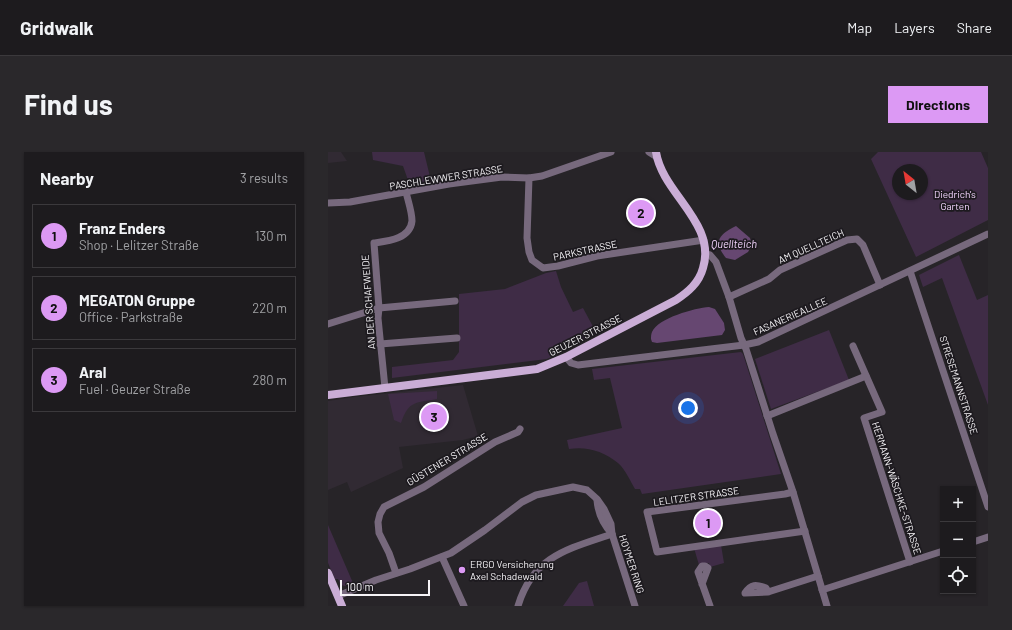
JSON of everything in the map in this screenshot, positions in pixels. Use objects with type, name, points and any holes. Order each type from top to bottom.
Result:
[{"type":"main road","name":"GEUZER STRASSE","points":[[328,395],[537,369],[566,356],[676,300],[687,292],[695,284],[702,273],[706,254],[704,240],[697,224],[664,175],[656,155]]},
{"type":"main road","points":[[328,573],[342,606]]},
{"type":"street","name":"PASCHLEWWER STRASSE","points":[[328,203],[350,202],[449,184],[502,177],[529,178],[542,176],[563,170],[611,152]]},
{"type":"street","points":[[649,152],[656,155]]},
{"type":"street","name":"PARKSTRASSE","points":[[529,178],[529,252],[532,260],[543,268],[558,266],[597,256],[704,240]]},
{"type":"street","name":"AN DER SCHAFWEIDE","points":[[385,388],[378,318],[379,308],[374,243],[403,236],[409,229],[412,220],[406,192]]},
{"type":"street","name":"FASANERIEALLEE","points":[[566,356],[571,363],[578,365],[744,345],[765,340],[988,234]]},
{"type":"street","name":"AM QUELLTEICH","points":[[729,297],[769,279],[780,270],[847,240],[857,239],[863,246],[880,285]]},
{"type":"street","points":[[706,254],[710,254],[716,262],[729,297],[793,492],[828,606]]},
{"type":"street","name":"STRESEMANNSTRASSE","points":[[910,271],[988,507]]},
{"type":"street","points":[[328,324],[379,308],[455,301]]},
{"type":"street","points":[[380,344],[457,338]]},
{"type":"street","points":[[767,416],[866,376],[853,346]]},
{"type":"street","name":"HERMANN-WÄSCHKE-STRASSE","points":[[866,376],[882,412],[864,418],[910,562]]},
{"type":"street","name":"GÜSTENER STRASSE","points":[[396,573],[389,553],[379,533],[378,522],[384,507],[424,487],[495,442],[518,432],[520,429]]},
{"type":"street","points":[[338,596],[376,580],[442,557],[467,543],[522,502],[536,495],[573,487],[587,490],[597,500],[604,526],[612,534]]},
{"type":"street","name":"LELITZER STRASSE","points":[[793,492],[647,512],[657,552],[805,531]]},
{"type":"street","name":"HOYMER RING","points":[[518,606],[524,591],[540,566],[566,549],[612,534],[635,606]]},
{"type":"street","points":[[976,541],[988,537]]},
{"type":"street","points":[[822,590],[940,553]]},
{"type":"street","points":[[442,557],[464,606]]},
{"type":"street","points":[[768,592],[818,576]]},
{"type":"street","points":[[702,584],[710,606]]},
{"type":"shaded area","points":[[328,152],[341,152],[347,161],[328,163]]},
{"type":"shaded area","points":[[463,385],[478,436],[463,440],[399,447],[403,468],[351,492],[347,482],[328,490],[328,401]]},
{"type":"green space","points":[[372,152],[424,152],[431,181],[409,183],[403,166],[373,160]]},
{"type":"green space","name":"Diedrich's Garten","points":[[878,152],[981,152],[988,168],[988,220],[916,257],[871,159]]},
{"type":"green space","points":[[959,255],[977,300],[988,295],[988,405],[942,278],[923,287],[919,275]]},
{"type":"green space","points":[[556,271],[561,287],[573,312],[583,308],[597,334],[547,359],[392,378],[392,367],[453,360],[459,352],[459,294],[505,289],[546,273]]},
{"type":"green space","points":[[829,330],[849,380],[771,409],[755,359]]},
{"type":"green space","points":[[741,352],[743,354],[781,474],[642,494],[640,489],[635,489],[628,476],[618,463],[607,455],[595,450],[582,448],[569,449],[567,440],[622,428],[610,378],[594,380],[592,369]]},
{"type":"green space","points":[[437,391],[437,399],[418,402],[410,406],[401,423],[394,420],[388,394]]},
{"type":"green space","points":[[328,525],[353,583],[345,586],[341,585],[338,579],[335,579],[328,563]]},
{"type":"green space","points":[[721,545],[724,563],[710,567],[709,563],[699,565],[694,548]]},
{"type":"green space","points":[[587,581],[594,606],[563,606],[579,583]]},
{"type":"water","name":"Quellteich","points":[[736,226],[750,238],[752,245],[748,252],[735,260],[726,258],[720,248],[719,239],[730,229]]},
{"type":"water","points":[[709,307],[715,309],[724,323],[725,330],[722,335],[657,343],[652,342],[652,332],[661,322],[695,309]]},
{"type":"place","name":"MEGATON Gruppe","points":[[641,213]]},
{"type":"place","name":"Aral","points":[[434,417]]},
{"type":"place","name":"Franz Enders","points":[[708,523]]},
{"type":"place","name":"ERGO Versicherung Axel Schadewald","points":[[462,570]]}]
